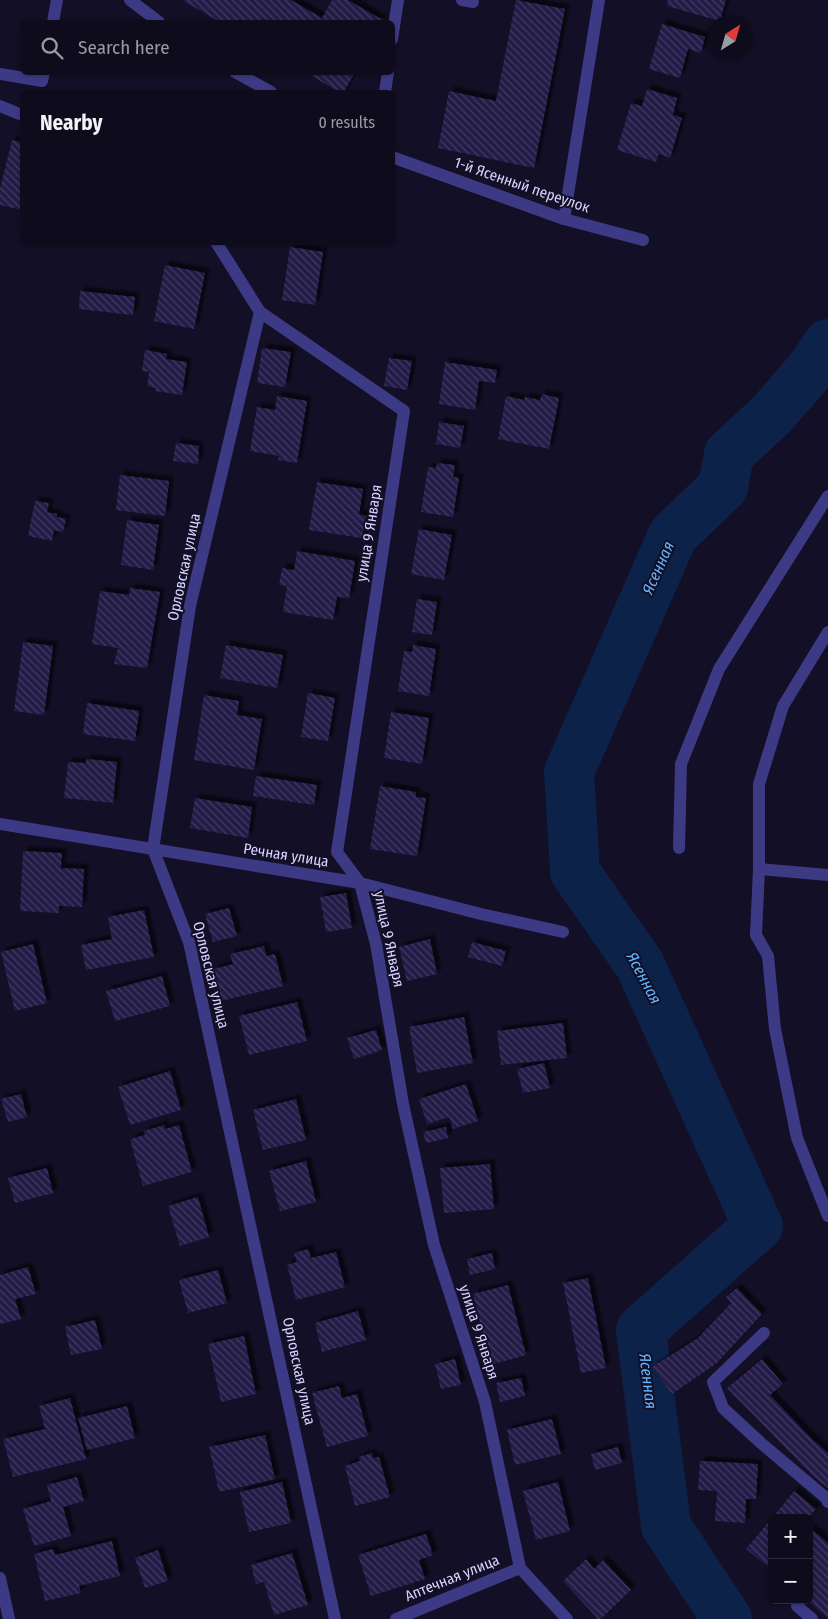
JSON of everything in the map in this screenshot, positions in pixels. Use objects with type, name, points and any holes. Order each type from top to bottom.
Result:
[{"type":"street","points":[[53,20],[57,0]]},
{"type":"street","points":[[130,0],[156,20]]},
{"type":"street","points":[[395,20],[398,0]]},
{"type":"street","points":[[564,219],[599,0]]},
{"type":"street","points":[[0,74],[42,81],[43,75]]},
{"type":"street","points":[[240,75],[267,90]]},
{"type":"street","points":[[384,90],[387,75]]},
{"type":"street","points":[[0,106],[20,114]]},
{"type":"street","name":"1-й Ясенный переулок","points":[[395,158],[564,219],[643,240]]},
{"type":"street","name":"улица 9 Января","points":[[218,245],[260,312],[404,410],[337,852],[360,883],[376,944],[403,1104],[434,1245],[485,1402],[520,1568]]},
{"type":"street","name":"Орловская улица","points":[[260,312],[190,606],[154,849],[190,942],[336,1619]]},
{"type":"street","points":[[680,848],[681,764],[719,669],[828,496]]},
{"type":"street","points":[[828,632],[782,706],[759,784],[759,869],[756,935],[768,956],[775,1030],[797,1138],[828,1216]]},
{"type":"street","name":"Речная улица","points":[[0,824],[360,883],[481,914],[563,932]]},
{"type":"street","points":[[759,869],[828,875]]},
{"type":"street","points":[[764,1333],[713,1382],[723,1408],[826,1498],[828,1502]]},
{"type":"street","points":[[520,1568],[568,1619]]},
{"type":"street","name":"Аптечная улица","points":[[396,1619],[520,1568]]},
{"type":"street","points":[[0,1578],[9,1619]]},
{"type":"street","points":[[797,1606],[812,1619]]},
{"type":"building","points":[[182,0],[291,0],[322,18],[332,0],[348,0],[383,20],[217,20]]},
{"type":"building","points":[[516,0],[565,9],[534,168],[438,148],[449,91],[496,101]]},
{"type":"building","points":[[668,0],[726,0],[722,15],[708,15],[708,18],[667,6]]},
{"type":"building","points":[[662,24],[705,37],[701,53],[688,49],[680,78],[649,69]]},
{"type":"building","points":[[310,75],[353,75],[345,90],[336,90]]},
{"type":"building","points":[[647,89],[677,98],[673,115],[682,118],[670,158],[659,154],[656,162],[617,150],[631,103],[642,106]]},
{"type":"building","points":[[12,140],[20,142],[20,210],[0,205],[0,189]]},
{"type":"building","points":[[290,247],[323,252],[315,305],[282,300]]},
{"type":"building","points":[[165,265],[205,273],[194,329],[154,321]]},
{"type":"building","points":[[80,291],[135,297],[133,315],[79,309]]},
{"type":"building","points":[[262,348],[291,352],[285,387],[257,383]]},
{"type":"building","points":[[145,350],[167,354],[166,359],[187,362],[182,395],[155,391],[156,388],[147,386],[149,372],[142,371]]},
{"type":"building","points":[[389,358],[412,361],[407,390],[384,386]]},
{"type":"building","points":[[445,362],[497,370],[495,383],[479,381],[475,410],[439,404]]},
{"type":"building","points":[[542,394],[559,398],[549,449],[498,439],[506,396],[524,400],[525,397],[540,400]]},
{"type":"building","points":[[277,396],[307,401],[297,463],[278,460],[279,456],[250,451],[257,407],[275,410]]},
{"type":"building","points":[[439,422],[464,426],[460,448],[436,444]]},
{"type":"building","points":[[176,443],[199,446],[198,464],[173,461]]},
{"type":"building","points":[[437,463],[455,465],[453,477],[459,478],[453,517],[421,512],[428,467],[436,468]]},
{"type":"building","points":[[120,475],[169,481],[165,516],[116,510]]},
{"type":"building","points":[[317,482],[363,489],[359,514],[366,516],[362,538],[309,530]]},
{"type":"building","points":[[35,501],[49,503],[47,512],[57,514],[57,517],[66,519],[63,532],[54,530],[52,541],[28,536]]},
{"type":"building","points":[[127,520],[159,525],[153,570],[121,565]]},
{"type":"building","points":[[419,529],[452,535],[444,580],[411,574]]},
{"type":"building","points":[[297,551],[355,561],[349,598],[337,597],[333,620],[283,612],[287,586],[279,585],[282,568],[294,570]]},
{"type":"building","points":[[130,588],[160,592],[147,668],[114,664],[118,648],[92,644],[100,591],[129,595]]},
{"type":"building","points":[[417,599],[437,602],[432,635],[412,632]]},
{"type":"building","points":[[23,642],[53,646],[44,715],[14,711]]},
{"type":"building","points":[[226,645],[283,655],[277,688],[220,678]]},
{"type":"building","points":[[413,645],[436,649],[429,696],[398,691],[404,651],[412,652]]},
{"type":"building","points":[[308,693],[335,698],[328,741],[301,737]]},
{"type":"building","points":[[204,695],[239,701],[237,715],[262,719],[254,770],[194,760]]},
{"type":"building","points":[[87,703],[139,711],[135,741],[83,734]]},
{"type":"building","points":[[391,712],[429,718],[422,764],[384,758]]},
{"type":"building","points":[[86,759],[117,762],[113,803],[64,798],[68,762],[86,763]]},
{"type":"building","points":[[256,776],[317,785],[314,805],[253,796]]},
{"type":"building","points":[[380,786],[416,792],[416,797],[426,798],[417,856],[370,849]]},
{"type":"building","points":[[195,798],[252,807],[248,838],[190,828]]},
{"type":"building","points":[[23,851],[62,853],[61,868],[84,869],[82,907],[59,906],[59,913],[20,911]]},
{"type":"building","points":[[346,893],[352,928],[326,932],[320,897]]},
{"type":"building","points":[[229,908],[237,936],[213,942],[205,914]]},
{"type":"building","points":[[144,910],[154,957],[86,970],[81,945],[112,939],[108,917]]},
{"type":"building","points":[[430,939],[437,974],[407,981],[399,947]]},
{"type":"building","points":[[472,942],[506,951],[502,966],[468,957]]},
{"type":"building","points":[[33,944],[47,1003],[15,1011],[1,952]]},
{"type":"building","points":[[264,946],[266,956],[275,954],[283,986],[221,1001],[214,969],[233,964],[230,954]]},
{"type":"building","points":[[162,976],[170,1006],[115,1021],[106,991]]},
{"type":"building","points":[[297,1002],[307,1041],[249,1055],[239,1016]]},
{"type":"building","points":[[464,1017],[473,1063],[417,1073],[409,1027]]},
{"type":"building","points":[[563,1023],[567,1058],[501,1065],[497,1031]]},
{"type":"building","points":[[376,1030],[382,1050],[354,1059],[347,1038]]},
{"type":"building","points":[[544,1063],[550,1088],[523,1093],[517,1069]]},
{"type":"building","points":[[170,1071],[181,1110],[130,1125],[118,1087]]},
{"type":"building","points":[[466,1084],[478,1121],[453,1129],[449,1117],[427,1124],[419,1099]]},
{"type":"building","points":[[21,1094],[27,1117],[8,1122],[1,1099]]},
{"type":"building","points":[[296,1099],[306,1140],[263,1150],[253,1110]]},
{"type":"building","points":[[164,1125],[165,1129],[179,1125],[192,1172],[143,1186],[130,1139],[145,1135],[144,1131]]},
{"type":"building","points":[[446,1127],[448,1138],[426,1143],[423,1132]]},
{"type":"building","points":[[306,1161],[316,1202],[280,1211],[269,1171]]},
{"type":"building","points":[[490,1164],[494,1209],[444,1213],[440,1168]]},
{"type":"building","points":[[47,1168],[53,1193],[15,1203],[8,1178]]},
{"type":"building","points":[[198,1197],[209,1237],[180,1246],[168,1206]]},
{"type":"building","points":[[308,1249],[311,1258],[336,1252],[345,1287],[296,1300],[287,1265],[297,1262],[294,1253]]},
{"type":"building","points":[[492,1253],[495,1269],[470,1275],[467,1259]]},
{"type":"building","points":[[28,1267],[36,1294],[15,1299],[21,1319],[0,1324],[0,1275]]},
{"type":"building","points":[[218,1270],[227,1303],[188,1313],[179,1280]]},
{"type":"building","points":[[588,1278],[606,1368],[581,1373],[563,1283]]},
{"type":"building","points":[[508,1285],[526,1355],[491,1365],[473,1294]]},
{"type":"building","points":[[737,1288],[762,1314],[717,1363],[672,1394],[652,1367],[698,1338],[731,1303],[726,1297]]},
{"type":"building","points":[[358,1311],[366,1340],[322,1352],[315,1323]]},
{"type":"building","points":[[95,1320],[102,1349],[71,1355],[65,1327]]},
{"type":"building","points":[[244,1336],[256,1394],[221,1402],[208,1344]]},
{"type":"building","points":[[455,1359],[461,1385],[441,1389],[435,1364]]},
{"type":"building","points":[[762,1359],[783,1384],[770,1395],[828,1453],[828,1488],[813,1476],[727,1388]]},
{"type":"building","points":[[521,1378],[525,1396],[500,1402],[496,1383]]},
{"type":"building","points":[[339,1386],[342,1398],[357,1394],[368,1436],[327,1447],[312,1393]]},
{"type":"building","points":[[70,1398],[86,1459],[13,1477],[3,1439],[45,1429],[39,1406]]},
{"type":"building","points":[[127,1406],[135,1438],[87,1450],[78,1418]]},
{"type":"building","points":[[552,1419],[561,1454],[515,1465],[507,1430]]},
{"type":"building","points":[[265,1435],[275,1479],[219,1492],[209,1447]]},
{"type":"building","points":[[618,1447],[622,1463],[595,1470],[591,1454]]},
{"type":"building","points":[[372,1453],[373,1458],[379,1457],[390,1497],[355,1506],[345,1466],[360,1461],[359,1457]]},
{"type":"building","points":[[700,1461],[758,1464],[756,1499],[746,1499],[745,1523],[715,1521],[717,1491],[698,1490]]},
{"type":"building","points":[[77,1477],[84,1501],[63,1507],[71,1536],[34,1546],[23,1509],[51,1501],[47,1485]]},
{"type":"building","points":[[282,1482],[291,1523],[249,1532],[240,1492]]},
{"type":"building","points":[[558,1482],[570,1531],[536,1540],[523,1491]]},
{"type":"building","points":[[794,1491],[816,1509],[812,1514],[775,1514]]},
{"type":"building","points":[[768,1523],[768,1567],[746,1549]]},
{"type":"building","points":[[813,1530],[828,1543],[828,1618],[812,1604]]},
{"type":"building","points":[[426,1534],[433,1555],[419,1560],[425,1579],[371,1596],[358,1555]]},
{"type":"building","points":[[112,1541],[120,1576],[79,1586],[81,1593],[45,1601],[34,1554],[53,1549],[55,1555]]},
{"type":"building","points":[[158,1550],[168,1581],[145,1588],[135,1558]]},
{"type":"building","points":[[292,1553],[308,1605],[274,1615],[264,1582],[256,1584],[251,1565]]},
{"type":"building","points":[[586,1559],[594,1569],[603,1560],[631,1590],[601,1619],[598,1619],[563,1581]]},
{"type":"waterway","name":"Ясенная","points":[[727,1619],[666,1526],[641,1330],[758,1226],[640,965],[575,872],[569,772],[673,535],[723,487],[729,454],[772,414],[812,368],[828,344]]}]
